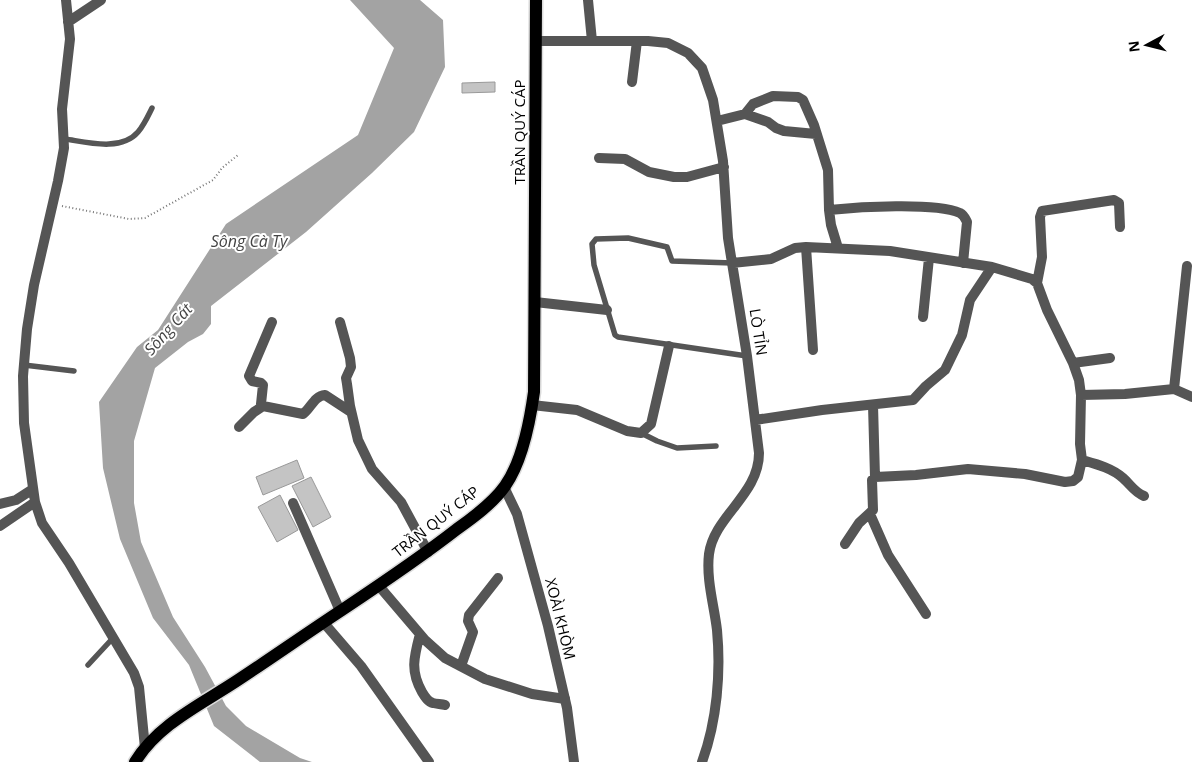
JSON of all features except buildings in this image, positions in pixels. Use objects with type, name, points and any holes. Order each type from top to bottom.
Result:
[{"type":"main road","name":"TRẦN QUÝ CÁP","points":[[135,762],[145,748],[162,731],[188,712],[428,552],[478,512],[504,486],[511,475],[521,451],[532,405],[535,368],[536,0]]},
{"type":"street","points":[[66,0],[69,52],[62,109],[64,139],[62,159],[30,311],[24,364],[24,424],[35,502],[42,523],[68,563],[137,680],[145,748]]},
{"type":"street","points":[[68,22],[101,0]]},
{"type":"street","points":[[588,0],[592,41]]},
{"type":"street","name":"LÒ TỈN","points":[[536,41],[636,41],[668,43],[694,58],[706,76],[713,100],[724,167],[727,225],[732,263],[760,453],[759,463],[752,483],[715,536],[709,552],[709,573],[717,629],[718,667],[712,729],[702,762]]},
{"type":"street","points":[[632,82],[636,41]]},
{"type":"street","points":[[717,121],[745,114],[753,104],[773,96],[798,97],[803,100],[807,106],[828,170],[829,210],[831,225],[838,248]]},
{"type":"street","points":[[745,114],[749,117],[768,122],[784,131],[816,134]]},
{"type":"street","points":[[599,158],[625,160],[649,172],[674,177],[687,177],[724,167]]},
{"type":"street","points":[[1037,283],[1042,257],[1040,216],[1042,211],[1114,200],[1119,203],[1120,227]]},
{"type":"street","points":[[829,210],[921,207],[959,213],[964,216],[966,222],[963,263]]},
{"type":"street","points":[[806,246],[813,350]]},
{"type":"street","points":[[732,263],[771,259],[795,248],[806,246],[890,251],[992,267],[1032,279],[1037,283],[1051,320],[1073,363],[1079,380],[1082,460],[1078,477],[1073,481],[1065,482],[1026,474],[968,469],[916,475],[875,477]]},
{"type":"street","points":[[923,317],[929,258]]},
{"type":"street","points":[[1174,389],[1187,266]]},
{"type":"street","points":[[756,420],[822,410],[913,400],[926,386],[942,374],[962,335],[970,300],[992,267]]},
{"type":"street","points":[[535,302],[607,310]]},
{"type":"street","points":[[263,406],[261,404],[263,385],[252,381],[250,376],[272,322]]},
{"type":"street","points":[[340,322],[351,363],[346,378],[351,412],[358,440],[372,469],[401,502],[428,552]]},
{"type":"street","points":[[532,405],[577,410],[627,431],[641,433],[651,424],[669,346]]},
{"type":"street","points":[[1073,363],[1110,358]]},
{"type":"street","points":[[1081,394],[1125,394],[1174,389],[1192,397]]},
{"type":"street","points":[[239,427],[263,406],[303,414],[316,399],[325,394],[351,412]]},
{"type":"street","points":[[845,544],[859,523],[873,510],[872,480],[875,477],[873,405]]},
{"type":"street","points":[[1082,460],[1103,466],[1122,477],[1132,489],[1144,496]]},
{"type":"street","name":"XOÀI KHÒM","points":[[504,486],[517,514],[542,603],[565,698],[574,762]]},
{"type":"street","points":[[0,504],[16,500],[33,489]]},
{"type":"street","points":[[0,526],[35,502]]},
{"type":"street","points":[[293,503],[340,611]]},
{"type":"street","points":[[870,514],[888,555],[926,614]]},
{"type":"street","points":[[461,666],[473,632],[468,621],[469,615],[498,578]]},
{"type":"street","points":[[379,586],[420,634],[445,658],[485,679],[532,694],[565,698]]},
{"type":"street","points":[[324,623],[361,666],[429,762]]},
{"type":"street","points":[[420,634],[414,658],[418,684],[426,698],[432,703],[445,705]]},
{"type":"lane","points":[[64,139],[110,144],[120,142],[131,138],[138,132],[152,108]]},
{"type":"lane","points":[[732,263],[672,261],[667,247],[628,238],[596,238],[592,244],[594,265],[612,330],[618,337],[747,356]]},
{"type":"lane","points":[[24,364],[74,371]]},
{"type":"lane","points":[[641,433],[678,448],[716,446]]},
{"type":"lane","points":[[88,665],[113,638]]},
{"type":"path","points":[[53,204],[129,219],[145,218],[213,180],[222,168],[238,155]]},
{"type":"water","name":"Sông Cà Ty","points":[[350,0],[420,0],[443,20],[445,67],[414,132],[372,173],[306,232],[211,306],[211,324],[203,334],[188,342],[155,368],[134,441],[134,503],[141,542],[173,617],[205,667],[226,706],[246,726],[300,758],[312,762],[260,762],[214,726],[189,665],[153,618],[120,539],[103,468],[99,402],[137,347],[158,330],[226,224],[358,135],[394,48]]},
{"type":"water label","name":"Sông Cát","points":[[168,329]]}]
